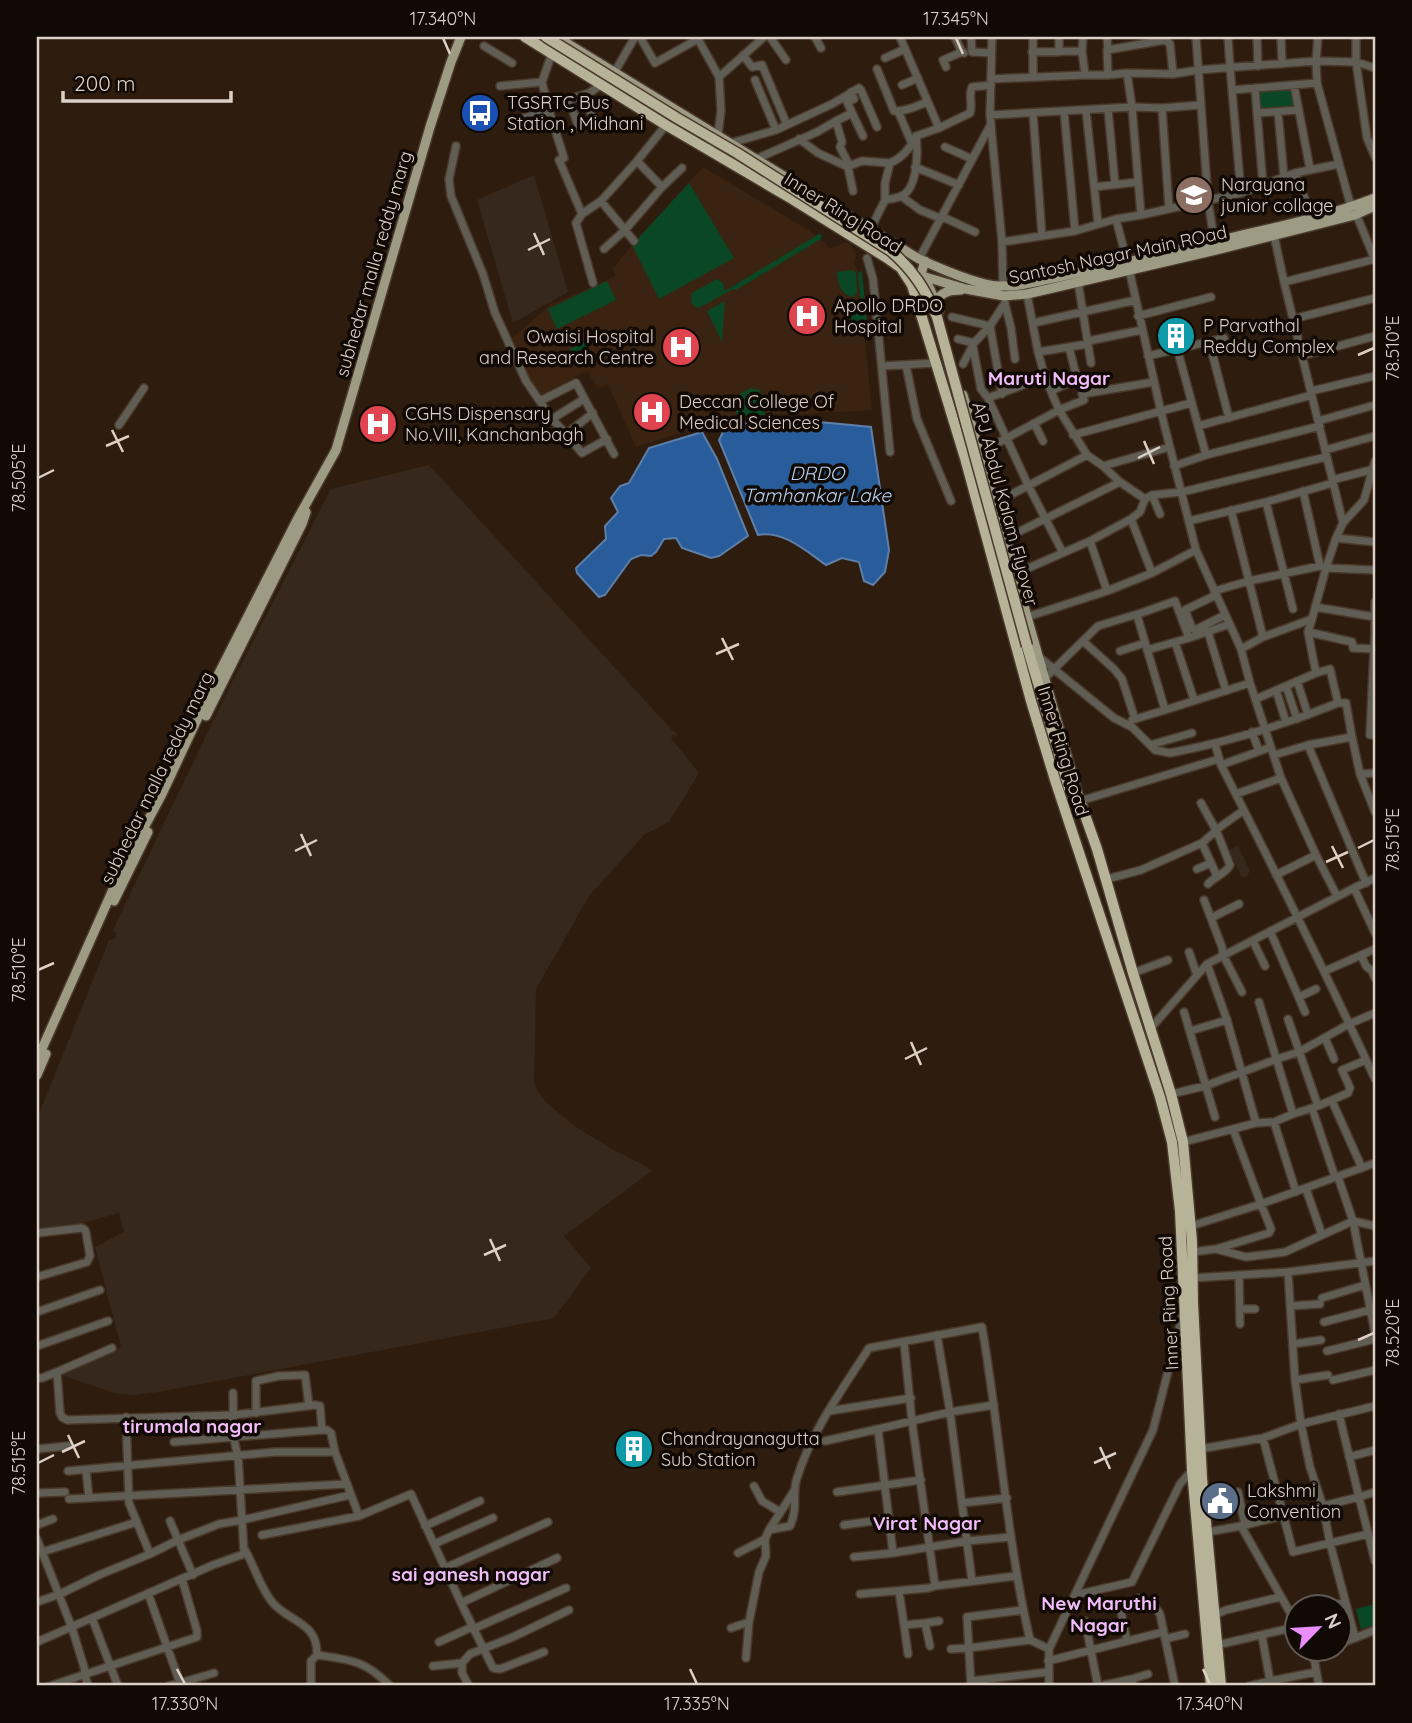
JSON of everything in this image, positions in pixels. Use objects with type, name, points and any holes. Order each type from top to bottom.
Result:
[{"type":"highway","name":"Inner Ring Road","points":[[525,37],[708,149],[868,257],[894,262],[912,285],[966,465],[1031,701],[1160,1097],[1172,1142],[1180,1215],[1192,1470],[1209,1616],[1217,1645],[1221,1686]]},
{"type":"highway","name":"APJ Abdul Kalam Flyover","points":[[547,37],[880,244],[911,270],[930,300],[937,317],[1027,646],[1069,788],[1080,801]]},
{"type":"highway","points":[[966,465],[982,460]]},
{"type":"highway","points":[[969,477],[985,472]]},
{"type":"highway","name":"Inner Ring Road","points":[[1080,801],[1107,879],[1183,1142],[1191,1226],[1200,1449],[1207,1532],[1211,1686]]},
{"type":"main road","name":"subhedar malla reddy marg","points":[[37,1060],[123,867],[161,796],[216,679],[297,520],[336,450],[430,127],[461,37]]},
{"type":"main road","name":"Inner Ring Road","points":[[557,37],[922,260]]},
{"type":"main road","name":"Santosh Nagar Main ROad","points":[[1215,246],[1312,217],[1353,211],[1375,198]]},
{"type":"main road","name":"Santosh Nagar Main ROad","points":[[1004,295],[1023,284],[1129,266],[1273,235],[1375,206]]},
{"type":"main road","name":"Santosh Nagar Main ROad","points":[[922,260],[989,285],[1004,295]]},
{"type":"main road","points":[[922,260],[922,276]]},
{"type":"main road","name":"Santosh Nagar Main ROad","points":[[907,276],[922,276],[966,289],[1004,295],[1027,294],[1129,266]]},
{"type":"main road","name":"Inner Ring Road","points":[[922,276],[935,302],[1006,538],[1080,801]]},
{"type":"main road","points":[[935,302],[944,292],[966,289]]},
{"type":"main road","name":"subhedar malla reddy marg","points":[[37,1075],[102,925],[302,524],[310,497]]},
{"type":"street","points":[[490,37],[483,48],[512,63]]},
{"type":"street","points":[[614,73],[638,37],[655,63],[685,41],[698,38],[719,77],[721,110],[718,135],[708,149]]},
{"type":"street","points":[[719,77],[764,37]]},
{"type":"street","points":[[770,37],[786,60]]},
{"type":"street","points":[[815,37],[821,48]]},
{"type":"street","points":[[900,37],[939,128]]},
{"type":"street","points":[[955,37],[962,52]]},
{"type":"street","points":[[971,37],[972,52]]},
{"type":"street","points":[[992,37],[990,119],[1002,242],[1004,295],[1015,359]]},
{"type":"street","points":[[1032,37],[1033,77]]},
{"type":"street","points":[[1059,37],[1059,51]]},
{"type":"street","points":[[1083,37],[1085,75]]},
{"type":"street","points":[[1107,37],[1108,75]]},
{"type":"street","points":[[1196,37],[1208,200],[1215,246]]},
{"type":"street","points":[[1228,37],[1241,193]]},
{"type":"street","points":[[1257,37],[1258,66]]},
{"type":"street","points":[[1281,37],[1282,64]]},
{"type":"street","points":[[1284,282],[1375,260],[1353,211],[1317,83],[1318,37]]},
{"type":"street","points":[[1356,37],[1356,62],[1367,138],[1375,157]]},
{"type":"street","points":[[1108,50],[1167,40],[1170,44],[1173,74]]},
{"type":"street","points":[[885,58],[905,49]]},
{"type":"street","points":[[1032,52],[1082,51]]},
{"type":"street","points":[[946,67],[943,60],[962,52],[992,53]]},
{"type":"street","points":[[552,53],[542,82],[564,158],[559,160],[582,214]]},
{"type":"street","points":[[743,55],[752,67],[762,65],[787,125]]},
{"type":"street","points":[[799,139],[818,153],[850,166],[890,163],[897,160],[914,140],[970,113],[972,87],[991,82],[1033,77],[1173,74],[1316,61],[1356,62],[1375,68]]},
{"type":"street","points":[[877,69],[894,111],[927,102]]},
{"type":"street","points":[[1127,73],[1141,215]]},
{"type":"street","points":[[902,85],[918,78]]},
{"type":"street","points":[[755,80],[776,130]]},
{"type":"street","points":[[500,86],[542,82]]},
{"type":"street","points":[[1232,90],[1317,83]]},
{"type":"street","points":[[514,121],[584,95],[601,85]]},
{"type":"street","points":[[1294,85],[1310,169]]},
{"type":"street","points":[[1255,88],[1264,185]]},
{"type":"street","points":[[731,143],[776,130],[861,89],[877,127]]},
{"type":"street","points":[[851,92],[853,99],[847,102],[863,136]]},
{"type":"street","points":[[584,95],[596,127]]},
{"type":"street","points":[[569,100],[579,128]]},
{"type":"street","points":[[990,119],[1033,113],[1200,105]]},
{"type":"street","points":[[1162,108],[1169,209]]},
{"type":"street","points":[[1108,109],[1115,184]]},
{"type":"street","points":[[1086,110],[1098,223]]},
{"type":"street","points":[[1257,113],[1299,110]]},
{"type":"street","points":[[885,200],[901,196],[908,191],[914,178],[918,149],[898,111]]},
{"type":"street","points":[[1064,111],[1075,231]]},
{"type":"street","points":[[1278,112],[1284,177]]},
{"type":"street","points":[[756,159],[852,113]]},
{"type":"street","points":[[1033,113],[1042,236]]},
{"type":"street","points":[[922,260],[990,119]]},
{"type":"street","points":[[836,121],[842,142],[840,147],[850,166],[853,191]]},
{"type":"street","points":[[593,283],[576,223],[582,214],[601,201],[666,125]]},
{"type":"street","points":[[1367,138],[1375,132]]},
{"type":"street","points":[[456,146],[449,179],[451,196],[471,242],[495,313],[526,381],[552,419],[582,453],[607,439]]},
{"type":"street","points":[[945,147],[972,159]]},
{"type":"street","points":[[637,160],[662,187]]},
{"type":"street","points":[[871,228],[885,200],[885,183],[890,163]]},
{"type":"street","points":[[1002,242],[1075,231],[1098,223],[1241,193],[1295,173],[1339,164]]},
{"type":"street","points":[[915,167],[959,185]]},
{"type":"street","points":[[604,248],[625,230],[682,168]]},
{"type":"street","points":[[1295,173],[1312,217]]},
{"type":"street","points":[[1094,187],[1138,182]]},
{"type":"street","points":[[901,196],[920,210],[975,232]]},
{"type":"street","points":[[601,201],[634,241]]},
{"type":"street","points":[[1116,219],[1196,550],[1214,595],[1241,649],[1281,778],[1337,896]]},
{"type":"street","points":[[1273,235],[1343,523]]},
{"type":"street","points":[[868,257],[873,279],[890,452]]},
{"type":"street","points":[[1077,282],[1091,363]]},
{"type":"street","points":[[1027,294],[1045,377],[1073,435],[1087,455],[1120,482],[1148,497],[1160,514]]},
{"type":"street","points":[[963,364],[990,326],[1004,295]]},
{"type":"street","points":[[1138,316],[1211,297]]},
{"type":"street","points":[[1293,319],[1375,298]]},
{"type":"street","points":[[1033,323],[1136,300]]},
{"type":"street","points":[[952,317],[990,326]]},
{"type":"street","points":[[990,326],[1002,394]]},
{"type":"street","points":[[1038,352],[1142,330]]},
{"type":"street","points":[[1302,356],[1375,336]]},
{"type":"street","points":[[1148,356],[1224,338]]},
{"type":"street","points":[[958,339],[974,345]]},
{"type":"street","points":[[1209,341],[1229,418]]},
{"type":"street","points":[[974,345],[981,389],[988,398],[1063,553]]},
{"type":"street","points":[[992,446],[1059,410],[1084,400],[1069,347]]},
{"type":"street","points":[[1177,348],[1206,455]]},
{"type":"street","points":[[882,366],[936,363]]},
{"type":"street","points":[[906,365],[917,419],[951,501]]},
{"type":"street","points":[[1198,426],[1375,376]]},
{"type":"street","points":[[988,398],[1045,377]]},
{"type":"street","points":[[1051,391],[1077,379]]},
{"type":"street","points":[[1082,394],[1154,382]]},
{"type":"street","points":[[540,401],[576,383],[614,454]]},
{"type":"street","points":[[119,425],[144,388]]},
{"type":"street","points":[[552,419],[584,399]]},
{"type":"street","points":[[1073,435],[1191,402]]},
{"type":"street","points":[[1174,466],[1375,405]]},
{"type":"street","points":[[566,434],[593,413]]},
{"type":"street","points":[[1034,423],[1043,441]]},
{"type":"street","points":[[1148,497],[1182,492],[1325,453],[1375,436]]},
{"type":"street","points":[[1103,466],[1170,447]]},
{"type":"street","points":[[995,503],[1087,455]]},
{"type":"street","points":[[1189,520],[1303,491],[1374,465]]},
{"type":"street","points":[[1317,673],[1308,632],[1324,567],[1343,523],[1364,500],[1374,465]]},
{"type":"street","points":[[1006,538],[1120,482]]},
{"type":"street","points":[[1303,491],[1324,567]]},
{"type":"street","points":[[1015,574],[1090,541],[1131,519],[1140,512],[1148,497]]},
{"type":"street","points":[[1266,502],[1293,609]]},
{"type":"street","points":[[1231,510],[1263,637]]},
{"type":"street","points":[[1131,519],[1152,573]]},
{"type":"street","points":[[1336,538],[1375,541]]},
{"type":"street","points":[[1090,541],[1107,591]]},
{"type":"street","points":[[1027,617],[1107,591],[1152,573],[1196,550]]},
{"type":"street","points":[[1224,616],[1195,630],[1185,610],[1249,581],[1324,567],[1375,570]]},
{"type":"street","points":[[1045,678],[1098,626],[1175,601],[1189,638]]},
{"type":"street","points":[[1375,602],[1374,697],[1370,735],[1375,735]]},
{"type":"street","points":[[1315,607],[1374,617]]},
{"type":"street","points":[[1136,615],[1165,710]]},
{"type":"street","points":[[1241,649],[1263,637],[1312,619]]},
{"type":"street","points":[[1120,651],[1175,642],[1230,624]]},
{"type":"street","points":[[1208,632],[1226,691]]},
{"type":"street","points":[[1308,632],[1352,642],[1354,649],[1374,649]]},
{"type":"street","points":[[1083,641],[1122,679],[1135,719]]},
{"type":"street","points":[[1175,642],[1194,700]]},
{"type":"street","points":[[1039,657],[1114,718],[1132,727],[1155,750],[1163,753],[1214,744],[1297,719],[1338,703],[1346,703],[1360,774],[1375,812]]},
{"type":"street","points":[[1256,699],[1330,669],[1338,703]]},
{"type":"street","points":[[1297,681],[1308,715]]},
{"type":"street","points":[[1123,723],[1250,683]]},
{"type":"street","points":[[1286,686],[1297,719]]},
{"type":"street","points":[[1276,690],[1286,722]]},
{"type":"street","points":[[1252,732],[1259,751]]},
{"type":"street","points":[[1150,745],[1192,733]]},
{"type":"street","points":[[1180,737],[1183,751]]},
{"type":"street","points":[[1080,801],[1259,751],[1352,737]]},
{"type":"street","points":[[1214,744],[1220,762],[1325,971],[1375,1079]]},
{"type":"street","points":[[1308,745],[1366,883]]},
{"type":"street","points":[[1360,774],[1375,774]]},
{"type":"street","points":[[1236,794],[1281,778]]},
{"type":"street","points":[[1366,792],[1375,792]]},
{"type":"street","points":[[1202,803],[1230,865],[1229,869],[1208,884]]},
{"type":"street","points":[[1107,879],[1141,870],[1202,843],[1244,810]]},
{"type":"street","points":[[1202,843],[1217,876]]},
{"type":"street","points":[[1276,875],[1316,855]]},
{"type":"street","points":[[1197,869],[1211,863]]},
{"type":"street","points":[[1150,1029],[1207,964],[1375,878]]},
{"type":"street","points":[[1354,888],[1375,933]]},
{"type":"street","points":[[1203,900],[1223,955],[1242,992]]},
{"type":"street","points":[[1211,918],[1239,904]]},
{"type":"street","points":[[1270,931],[1305,1012]]},
{"type":"street","points":[[1252,941],[1265,966]]},
{"type":"street","points":[[1325,971],[1375,949]]},
{"type":"street","points":[[1189,951],[1197,975]]},
{"type":"street","points":[[1361,956],[1375,978]]},
{"type":"street","points":[[1133,973],[1168,960]]},
{"type":"street","points":[[1207,964],[1227,1020],[1256,1123]]},
{"type":"street","points":[[1298,997],[1316,989]]},
{"type":"street","points":[[1259,1002],[1293,1114]]},
{"type":"street","points":[[1184,1012],[1215,1117]]},
{"type":"street","points":[[1171,1094],[1205,1087],[1299,1052],[1375,1013]]},
{"type":"street","points":[[1288,1019],[1353,1221],[1375,1336],[1327,1351]]},
{"type":"street","points":[[1189,1031],[1227,1020]]},
{"type":"street","points":[[1325,1038],[1334,1059]]},
{"type":"street","points":[[1183,1142],[1256,1123],[1274,1122],[1332,1101],[1350,1091],[1342,1070],[1366,1060]]},
{"type":"street","points":[[1332,1101],[1362,1168]]},
{"type":"street","points":[[1274,1122],[1296,1192]]},
{"type":"street","points":[[1192,1252],[1216,1249],[1269,1233],[1271,1229],[1233,1129]]},
{"type":"street","points":[[1191,1226],[1375,1164]]},
{"type":"street","points":[[1306,1189],[1322,1235]]},
{"type":"street","points":[[1216,1249],[1246,1257],[1285,1252],[1353,1221],[1375,1226]]},
{"type":"street","points":[[37,1233],[82,1228],[86,1233],[90,1256],[88,1262],[37,1277]]},
{"type":"street","points":[[1193,1278],[1288,1272],[1375,1261]]},
{"type":"street","points":[[1288,1272],[1294,1380],[1301,1424],[1343,1594]]},
{"type":"street","points":[[1239,1275],[1240,1324]]},
{"type":"street","points":[[1290,1306],[1321,1301],[1365,1285]]},
{"type":"street","points":[[37,1312],[100,1290]]},
{"type":"street","points":[[1240,1309],[1255,1308]]},
{"type":"street","points":[[1049,1686],[1049,1648],[1153,1430],[1184,1309]]},
{"type":"street","points":[[1324,1322],[1370,1310]]},
{"type":"street","points":[[37,1346],[108,1321]]},
{"type":"street","points":[[769,1530],[790,1526],[796,1514],[796,1478],[816,1431],[869,1348],[982,1327],[1016,1576],[1030,1640]]},
{"type":"street","points":[[937,1335],[972,1581]]},
{"type":"street","points":[[1293,1343],[1321,1340]]},
{"type":"street","points":[[904,1342],[912,1422],[935,1586]]},
{"type":"street","points":[[37,1378],[112,1348]]},
{"type":"street","points":[[1294,1380],[1330,1378],[1375,1370]]},
{"type":"street","points":[[57,1372],[60,1413],[67,1420],[233,1415],[317,1405],[321,1409],[323,1430]]},
{"type":"street","points":[[256,1413],[257,1380],[279,1376],[305,1375],[309,1406]]},
{"type":"street","points":[[233,1393],[234,1438],[238,1455],[245,1550],[274,1604],[308,1628],[317,1646],[317,1655],[311,1661],[311,1686]]},
{"type":"street","points":[[829,1411],[911,1398]]},
{"type":"street","points":[[825,1441],[950,1412],[994,1405]]},
{"type":"street","points":[[1200,1449],[1263,1438],[1301,1424],[1375,1406]]},
{"type":"street","points":[[1339,1414],[1375,1561]]},
{"type":"street","points":[[126,1418],[129,1503],[150,1554]]},
{"type":"street","points":[[878,1429],[893,1553]]},
{"type":"street","points":[[174,1442],[330,1431],[359,1516]]},
{"type":"street","points":[[1263,1438],[1293,1552],[1368,1534]]},
{"type":"street","points":[[37,1449],[68,1446]]},
{"type":"street","points":[[1349,1457],[1375,1450]]},
{"type":"street","points":[[68,1471],[275,1452],[335,1452]]},
{"type":"street","points":[[86,1469],[89,1498]]},
{"type":"street","points":[[1132,1582],[1180,1484],[1192,1470]]},
{"type":"street","points":[[836,1492],[921,1480]]},
{"type":"street","points":[[37,1493],[89,1498],[346,1484]]},
{"type":"street","points":[[754,1486],[762,1501],[780,1512]]},
{"type":"street","points":[[747,1658],[749,1622],[766,1556],[765,1539],[794,1490]]},
{"type":"street","points":[[1238,1492],[1243,1526],[1282,1600]]},
{"type":"street","points":[[1207,1532],[1243,1526],[1375,1492]]},
{"type":"street","points":[[262,1535],[359,1516],[411,1494],[493,1668],[497,1670],[544,1652]]},
{"type":"street","points":[[37,1602],[219,1524],[350,1495]]},
{"type":"street","points":[[962,1503],[1007,1498]]},
{"type":"street","points":[[425,1526],[480,1501]]},
{"type":"street","points":[[434,1544],[493,1518]]},
{"type":"street","points":[[37,1525],[53,1519]]},
{"type":"street","points":[[844,1525],[888,1519]]},
{"type":"street","points":[[170,1521],[193,1575]]},
{"type":"street","points":[[42,1552],[137,1522]]},
{"type":"street","points":[[445,1568],[548,1522]]},
{"type":"street","points":[[854,1557],[1011,1536]]},
{"type":"street","points":[[37,1539],[72,1628],[85,1667],[88,1686]]},
{"type":"street","points":[[738,1553],[765,1539]]},
{"type":"street","points":[[37,1642],[242,1555],[245,1550]]},
{"type":"street","points":[[461,1603],[557,1558]]},
{"type":"street","points":[[860,1594],[1016,1576]]},
{"type":"street","points":[[52,1686],[195,1638],[198,1635],[181,1579]]},
{"type":"street","points":[[1075,1595],[1132,1582]]},
{"type":"street","points":[[1132,1582],[1143,1606],[1155,1607],[1158,1611],[1175,1686]]},
{"type":"street","points":[[439,1642],[566,1588]]},
{"type":"street","points":[[899,1591],[908,1654]]},
{"type":"street","points":[[148,1593],[181,1685]]},
{"type":"street","points":[[1209,1616],[1280,1597]]},
{"type":"street","points":[[468,1686],[462,1673],[462,1664],[470,1654],[569,1610]]},
{"type":"street","points":[[1023,1610],[967,1617],[971,1684],[1048,1672]]},
{"type":"street","points":[[1121,1612],[1128,1641]]},
{"type":"street","points":[[92,1618],[118,1686]]},
{"type":"street","points":[[904,1625],[939,1621]]},
{"type":"street","points":[[1085,1621],[1099,1686],[1132,1683],[1148,1674]]},
{"type":"street","points":[[731,1628],[749,1622]]},
{"type":"street","points":[[925,1623],[930,1646]]},
{"type":"street","points":[[1217,1645],[1262,1636],[1282,1627]]},
{"type":"street","points":[[1352,1627],[1355,1638]]},
{"type":"street","points":[[1352,1639],[1375,1630]]},
{"type":"street","points":[[1048,1661],[1128,1641],[1185,1634]]},
{"type":"street","points":[[1262,1636],[1270,1681]]},
{"type":"street","points":[[951,1649],[1030,1640],[1049,1648]]},
{"type":"street","points":[[317,1655],[357,1662],[380,1675],[390,1686]]},
{"type":"street","points":[[433,1666],[462,1664]]},
{"type":"street","points":[[1314,1664],[1319,1686]]},
{"type":"street","points":[[1249,1686],[1270,1681],[1283,1682],[1316,1672]]},
{"type":"street","points":[[168,1686],[181,1685],[214,1674]]},
{"type":"street","points":[[1007,1677],[1007,1686]]},
{"type":"shaded area","points":[[703,167],[810,231],[829,249],[850,243],[856,254],[854,263],[858,273],[872,410],[737,415],[636,447],[608,384],[598,389],[587,371],[542,394],[538,392],[511,346],[511,339],[550,305],[616,276],[613,269],[632,245]]},
{"type":"shaded area","points":[[534,175],[568,292],[513,323],[477,200]]},
{"type":"shaded area","points":[[429,465],[677,733],[671,738],[699,773],[669,822],[645,834],[589,896],[536,989],[534,1082],[538,1092],[576,1127],[653,1170],[564,1236],[591,1268],[554,1318],[136,1395],[114,1393],[61,1375],[121,1347],[95,1247],[124,1232],[119,1213],[83,1223],[37,1229],[37,1119],[109,940],[115,939],[117,934],[113,930],[231,684],[331,489]]},
{"type":"shaded area","points":[[1238,846],[1250,871],[1242,878],[1229,850]]},
{"type":"green space","points":[[1293,86],[1297,109],[1258,112],[1256,88]]},
{"type":"green space","points":[[689,183],[734,258],[659,299],[632,245]]},
{"type":"green space","points":[[819,234],[822,235],[821,239],[736,290],[733,289],[699,308],[691,302],[692,293],[717,279],[723,283],[725,291]]},
{"type":"green space","points":[[854,270],[857,293],[853,297],[843,291],[837,272]]},
{"type":"green space","points":[[862,271],[867,326],[859,335],[855,333],[849,313],[854,302],[861,305],[858,273]]},
{"type":"green space","points":[[607,281],[616,300],[557,329],[548,309]]},
{"type":"green space","points":[[725,301],[722,342],[707,311]]},
{"type":"green space","points":[[595,335],[598,341],[572,355],[569,350]]},
{"type":"green space","points":[[751,388],[760,390],[765,415],[737,415],[730,399]]},
{"type":"green space","points":[[1375,1604],[1375,1625],[1361,1629],[1356,1609]]},
{"type":"water","name":"DRDO Tamhankar Lake","points":[[809,421],[871,427],[889,550],[885,572],[873,585],[864,581],[859,562],[842,558],[826,565],[785,539],[767,534],[758,535],[719,440],[724,430],[736,424]]},
{"type":"water","name":"DRDO Tamhankar Lake","points":[[702,432],[717,459],[748,536],[719,556],[711,558],[682,548],[676,538],[664,539],[651,556],[641,555],[631,559],[605,595],[599,597],[577,573],[576,568],[606,539],[605,526],[618,512],[611,498],[620,486],[629,483],[649,448]]},
{"type":"place","name":"TGSRTC Bus Station , Midhani","points":[[480,113]]},
{"type":"place","name":"Narayana junior collage","points":[[1194,195]]},
{"type":"place","name":"Apollo DRDO Hospital","points":[[807,316]]},
{"type":"place","name":"P Parvathal Reddy Complex","points":[[1176,336]]},
{"type":"place","name":"Owaisi Hospital and Research Centre","points":[[681,347]]},
{"type":"place","name":"Deccan College Of Medical Sciences","points":[[652,412]]},
{"type":"place","name":"CGHS Dispensary No.VIII, Kanchanbagh","points":[[378,424]]},
{"type":"place","name":"Chandrayanagutta Sub Station","points":[[634,1449]]},
{"type":"place","name":"Lakshmi Convention","points":[[1220,1501]]},
{"type":"district","name":"Maruti Nagar","points":[[1049,378]]},
{"type":"district","name":"tirumala nagar","points":[[192,1426]]},
{"type":"district","name":"Virat Nagar","points":[[927,1523]]},
{"type":"district","name":"sai ganesh nagar","points":[[471,1574]]},
{"type":"district","name":"New Maruthi Nagar","points":[[1099,1614]]}]
